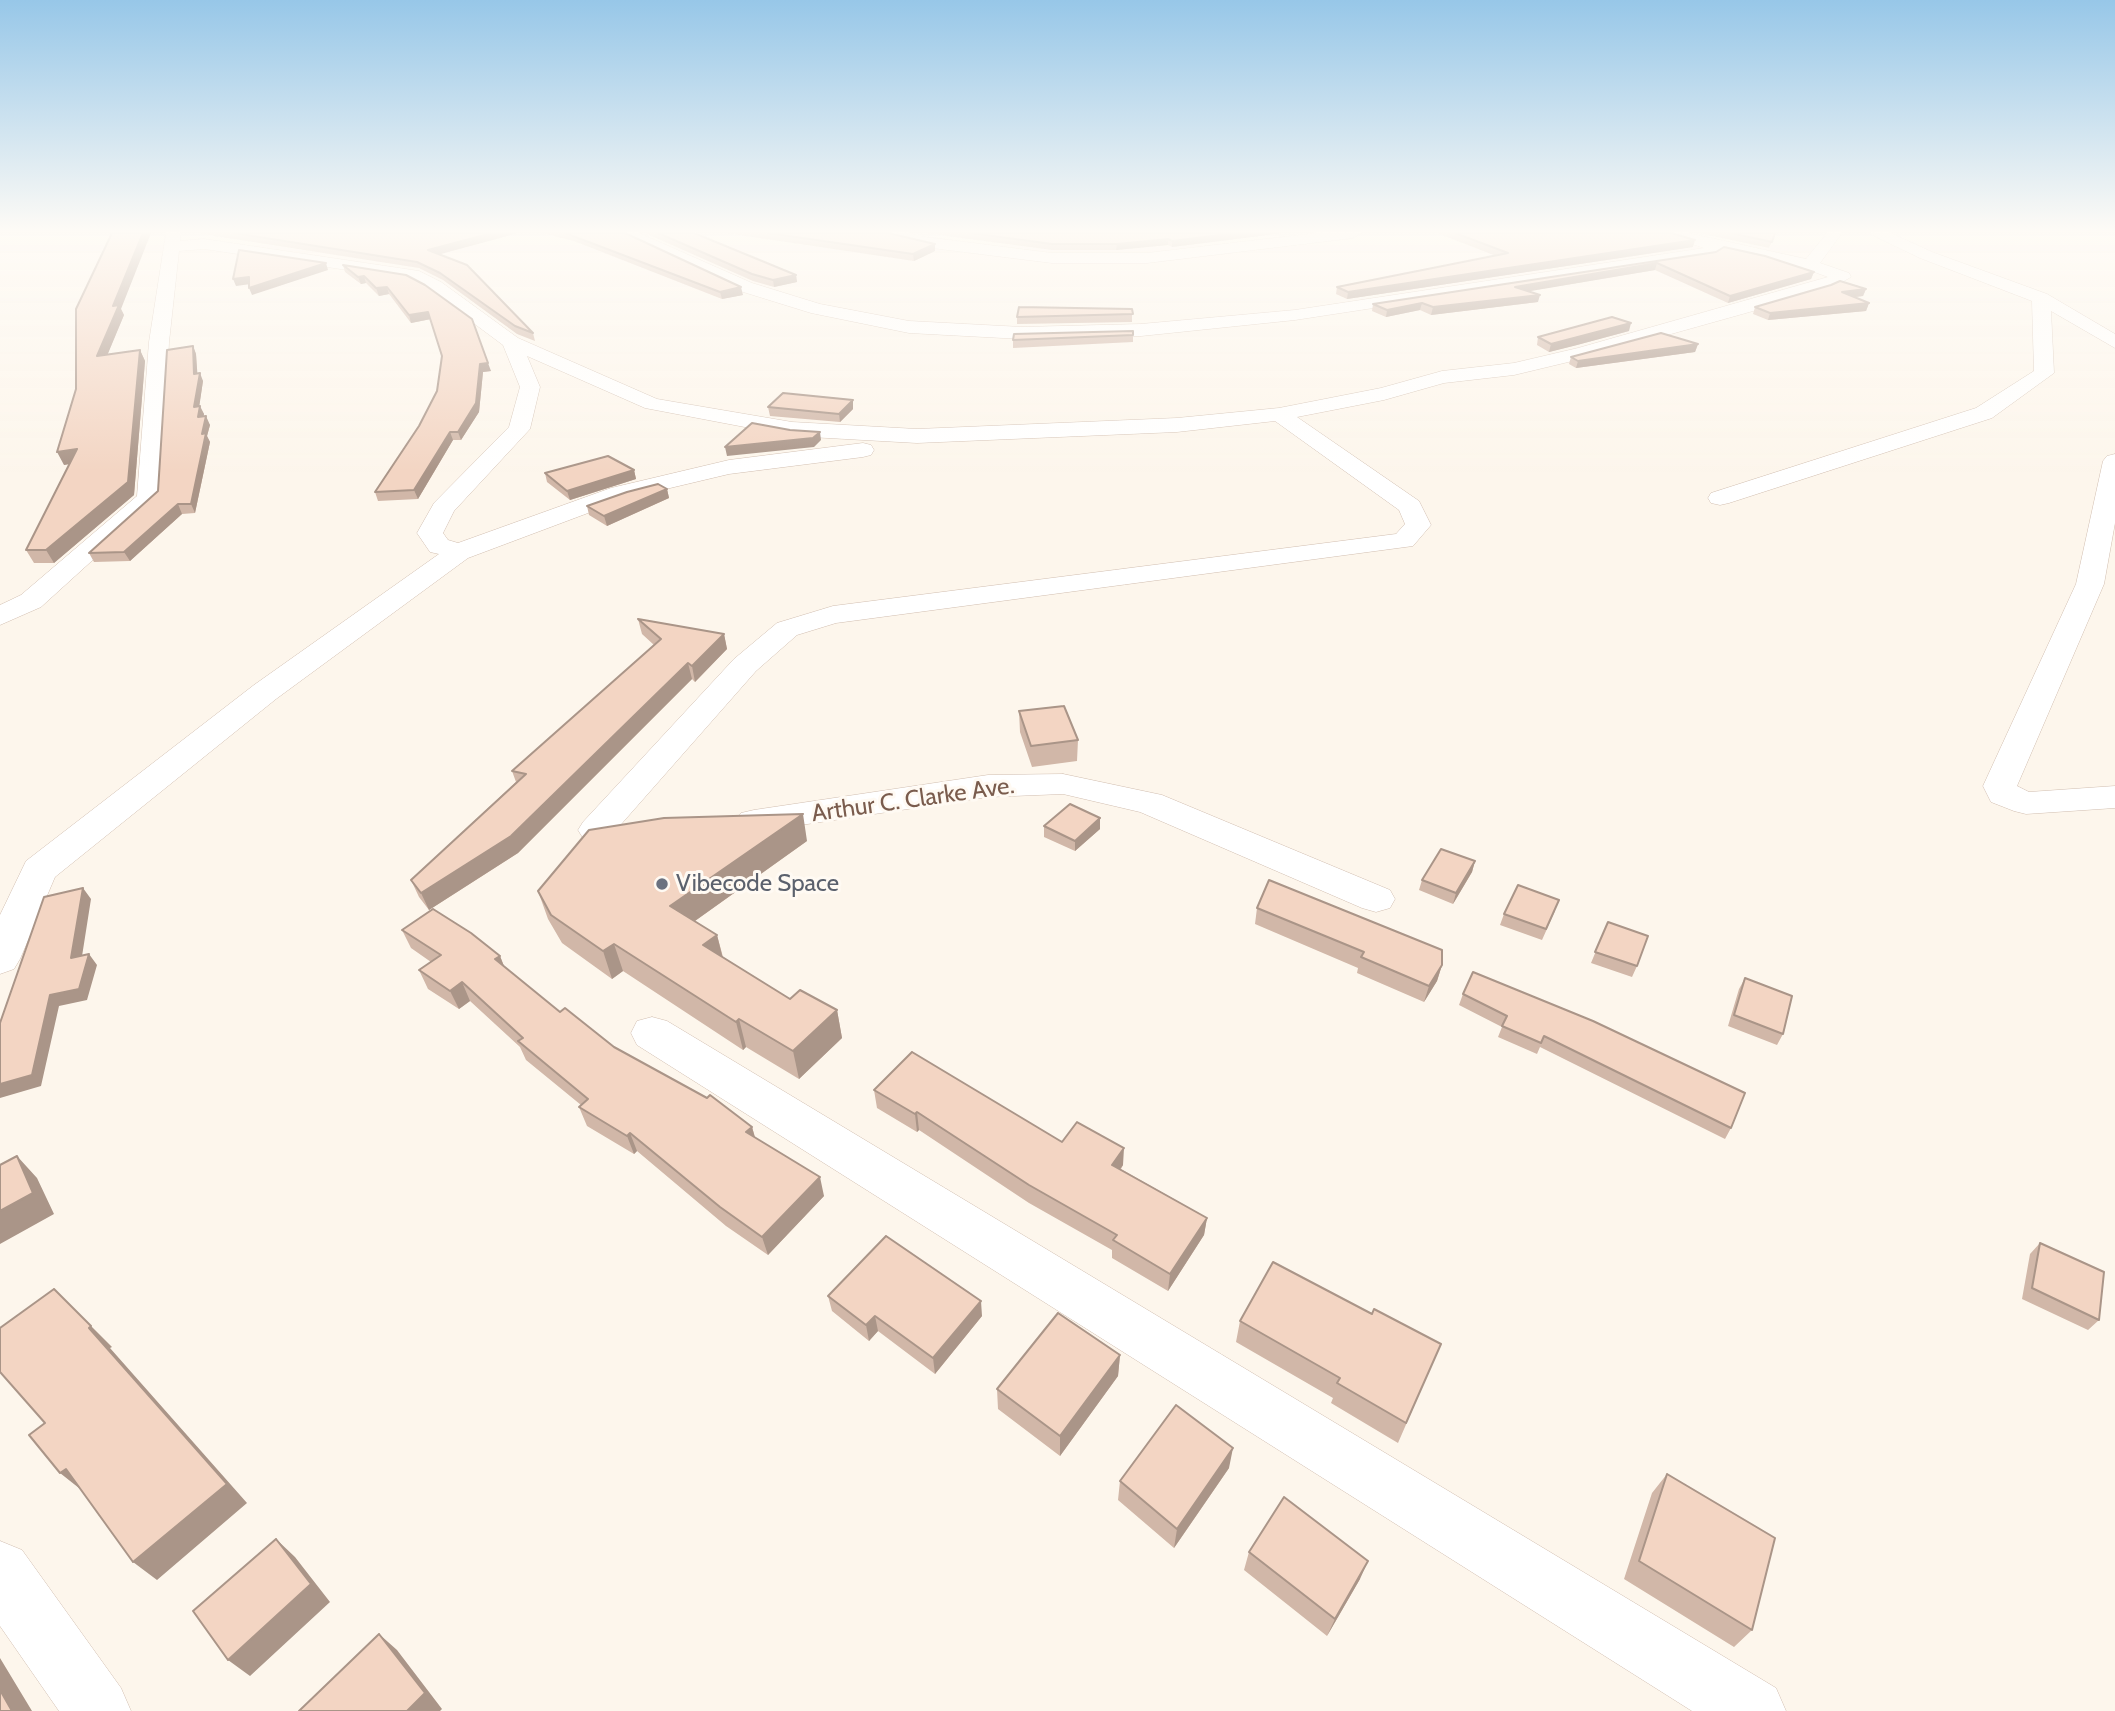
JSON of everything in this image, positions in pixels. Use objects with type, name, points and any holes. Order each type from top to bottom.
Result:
[{"type":"street","points":[[0,617],[31,601],[149,498],[163,313]]},
{"type":"street","points":[[471,313],[511,342],[652,404],[792,429],[917,436],[1177,425],[1279,414],[1384,394],[1442,377],[1514,369],[1582,354],[1727,313]]},
{"type":"street","points":[[837,313],[909,327],[1022,333],[1141,330],[1309,313]]},
{"type":"street","points":[[1720,498],[1984,413],[2044,373],[2042,313]]},
{"type":"street","points":[[2066,313],[2115,342]]},
{"type":"street","points":[[459,552],[439,545],[430,533],[443,508],[519,429],[530,387],[511,342]]},
{"type":"street","points":[[637,827],[596,830],[745,665],[787,629],[833,615],[1404,541],[1418,525],[1410,506],[1279,414]]},
{"type":"street","points":[[0,959],[39,870],[265,692],[459,552],[620,493],[729,467],[920,443]]},
{"type":"street","points":[[2115,461],[2090,584],[2000,786],[2003,794],[2026,803],[2115,797]]},
{"type":"street","name":"Arthur C. Clarke Ave.","points":[[720,822],[775,819],[988,786],[1063,784],[1150,803],[1376,899]]},
{"type":"street","points":[[652,1033],[1753,1711]]},
{"type":"street","points":[[0,1572],[98,1711]]},
{"type":"building","points":[[76,313],[116,313],[97,356],[140,350],[128,482],[46,550],[26,550],[77,449],[57,452],[76,389]]},
{"type":"building","points":[[428,313],[463,313],[472,319],[488,363],[480,364],[476,403],[458,432],[450,432],[414,490],[375,492],[419,426],[437,391],[442,356]]},
{"type":"building","points":[[496,313],[513,313],[533,333],[515,326]]},
{"type":"building","points":[[1018,313],[1133,314],[1017,317]]},
{"type":"building","points":[[1612,317],[1631,323],[1551,344],[1538,337]]},
{"type":"building","points":[[1133,331],[1133,335],[1013,340],[1014,334]]},
{"type":"building","points":[[1661,333],[1698,344],[1578,361],[1571,357]]},
{"type":"building","points":[[193,346],[194,374],[200,373],[194,407],[200,406],[198,417],[206,416],[202,434],[206,433],[191,504],[178,504],[124,552],[89,553],[158,491],[167,350]]},
{"type":"building","points":[[783,393],[853,400],[839,414],[768,407]]},
{"type":"building","points":[[752,423],[820,432],[813,438],[725,447]]},
{"type":"building","points":[[608,456],[634,470],[567,491],[545,473]]},
{"type":"building","points":[[658,484],[667,489],[604,516],[587,506],[627,492]]},
{"type":"building","points":[[638,619],[724,634],[692,666],[688,663],[511,836],[421,893],[411,880],[526,774],[512,771],[661,639]]},
{"type":"building","points":[[1064,706],[1078,740],[1031,746],[1019,711]]},
{"type":"building","points":[[1070,804],[1100,818],[1075,841],[1044,826]]},
{"type":"building","points":[[803,814],[670,906],[717,935],[703,945],[790,999],[800,990],[837,1010],[793,1051],[739,1019],[736,1022],[614,944],[603,951],[551,915],[538,891],[589,830],[664,818]]},
{"type":"building","points":[[1441,849],[1475,861],[1456,893],[1422,880]]},
{"type":"building","points":[[1269,880],[1442,950],[1442,965],[1429,986],[1361,957],[1364,952],[1257,908]]},
{"type":"building","points":[[1518,885],[1559,900],[1546,929],[1504,914]]},
{"type":"building","points":[[83,888],[71,958],[89,954],[79,989],[50,995],[32,1075],[0,1084],[0,1023],[44,897]]},
{"type":"building","points":[[433,909],[471,933],[500,956],[495,959],[560,1012],[565,1008],[614,1047],[707,1098],[710,1095],[752,1127],[746,1132],[820,1177],[762,1237],[720,1207],[630,1133],[627,1136],[579,1107],[588,1099],[518,1041],[523,1038],[462,982],[450,991],[419,970],[441,955],[402,930]]},
{"type":"building","points":[[1608,922],[1648,936],[1637,966],[1595,952]]},
{"type":"building","points":[[1473,972],[1593,1021],[1745,1093],[1731,1128],[1544,1036],[1541,1043],[1502,1026],[1507,1016],[1463,994]]},
{"type":"building","points":[[1745,978],[1792,996],[1783,1034],[1734,1015]]},
{"type":"building","points":[[912,1052],[1062,1142],[1077,1122],[1124,1148],[1112,1165],[1207,1218],[1170,1274],[1113,1240],[1117,1235],[1029,1185],[917,1112],[915,1114],[874,1090]]},
{"type":"building","points":[[17,1156],[33,1193],[0,1211],[0,1165]]},
{"type":"building","points":[[886,1236],[981,1301],[933,1358],[875,1316],[866,1325],[828,1296]]},
{"type":"building","points":[[2040,1243],[2104,1272],[2099,1320],[2032,1288]]},
{"type":"building","points":[[1273,1262],[1372,1314],[1374,1309],[1441,1344],[1406,1423],[1337,1383],[1340,1378],[1240,1321]]},
{"type":"building","points":[[54,1289],[91,1326],[89,1328],[227,1484],[133,1562],[66,1469],[60,1473],[29,1435],[45,1423],[0,1372],[0,1328]]},
{"type":"building","points":[[1058,1313],[1120,1355],[1060,1436],[997,1389]]},
{"type":"building","points":[[1176,1405],[1233,1448],[1177,1529],[1120,1481]]},
{"type":"building","points":[[1667,1474],[1775,1538],[1752,1630],[1639,1561]]},
{"type":"building","points":[[1284,1497],[1368,1561],[1335,1619],[1249,1552]]},
{"type":"building","points":[[276,1539],[311,1584],[228,1660],[193,1611]]},
{"type":"building","points":[[379,1634],[425,1693],[407,1711],[299,1711]]},
{"type":"building","points":[[0,1690],[12,1711],[0,1711]]},
{"type":"place","name":"Vibecode Space","points":[[662,884]]}]
